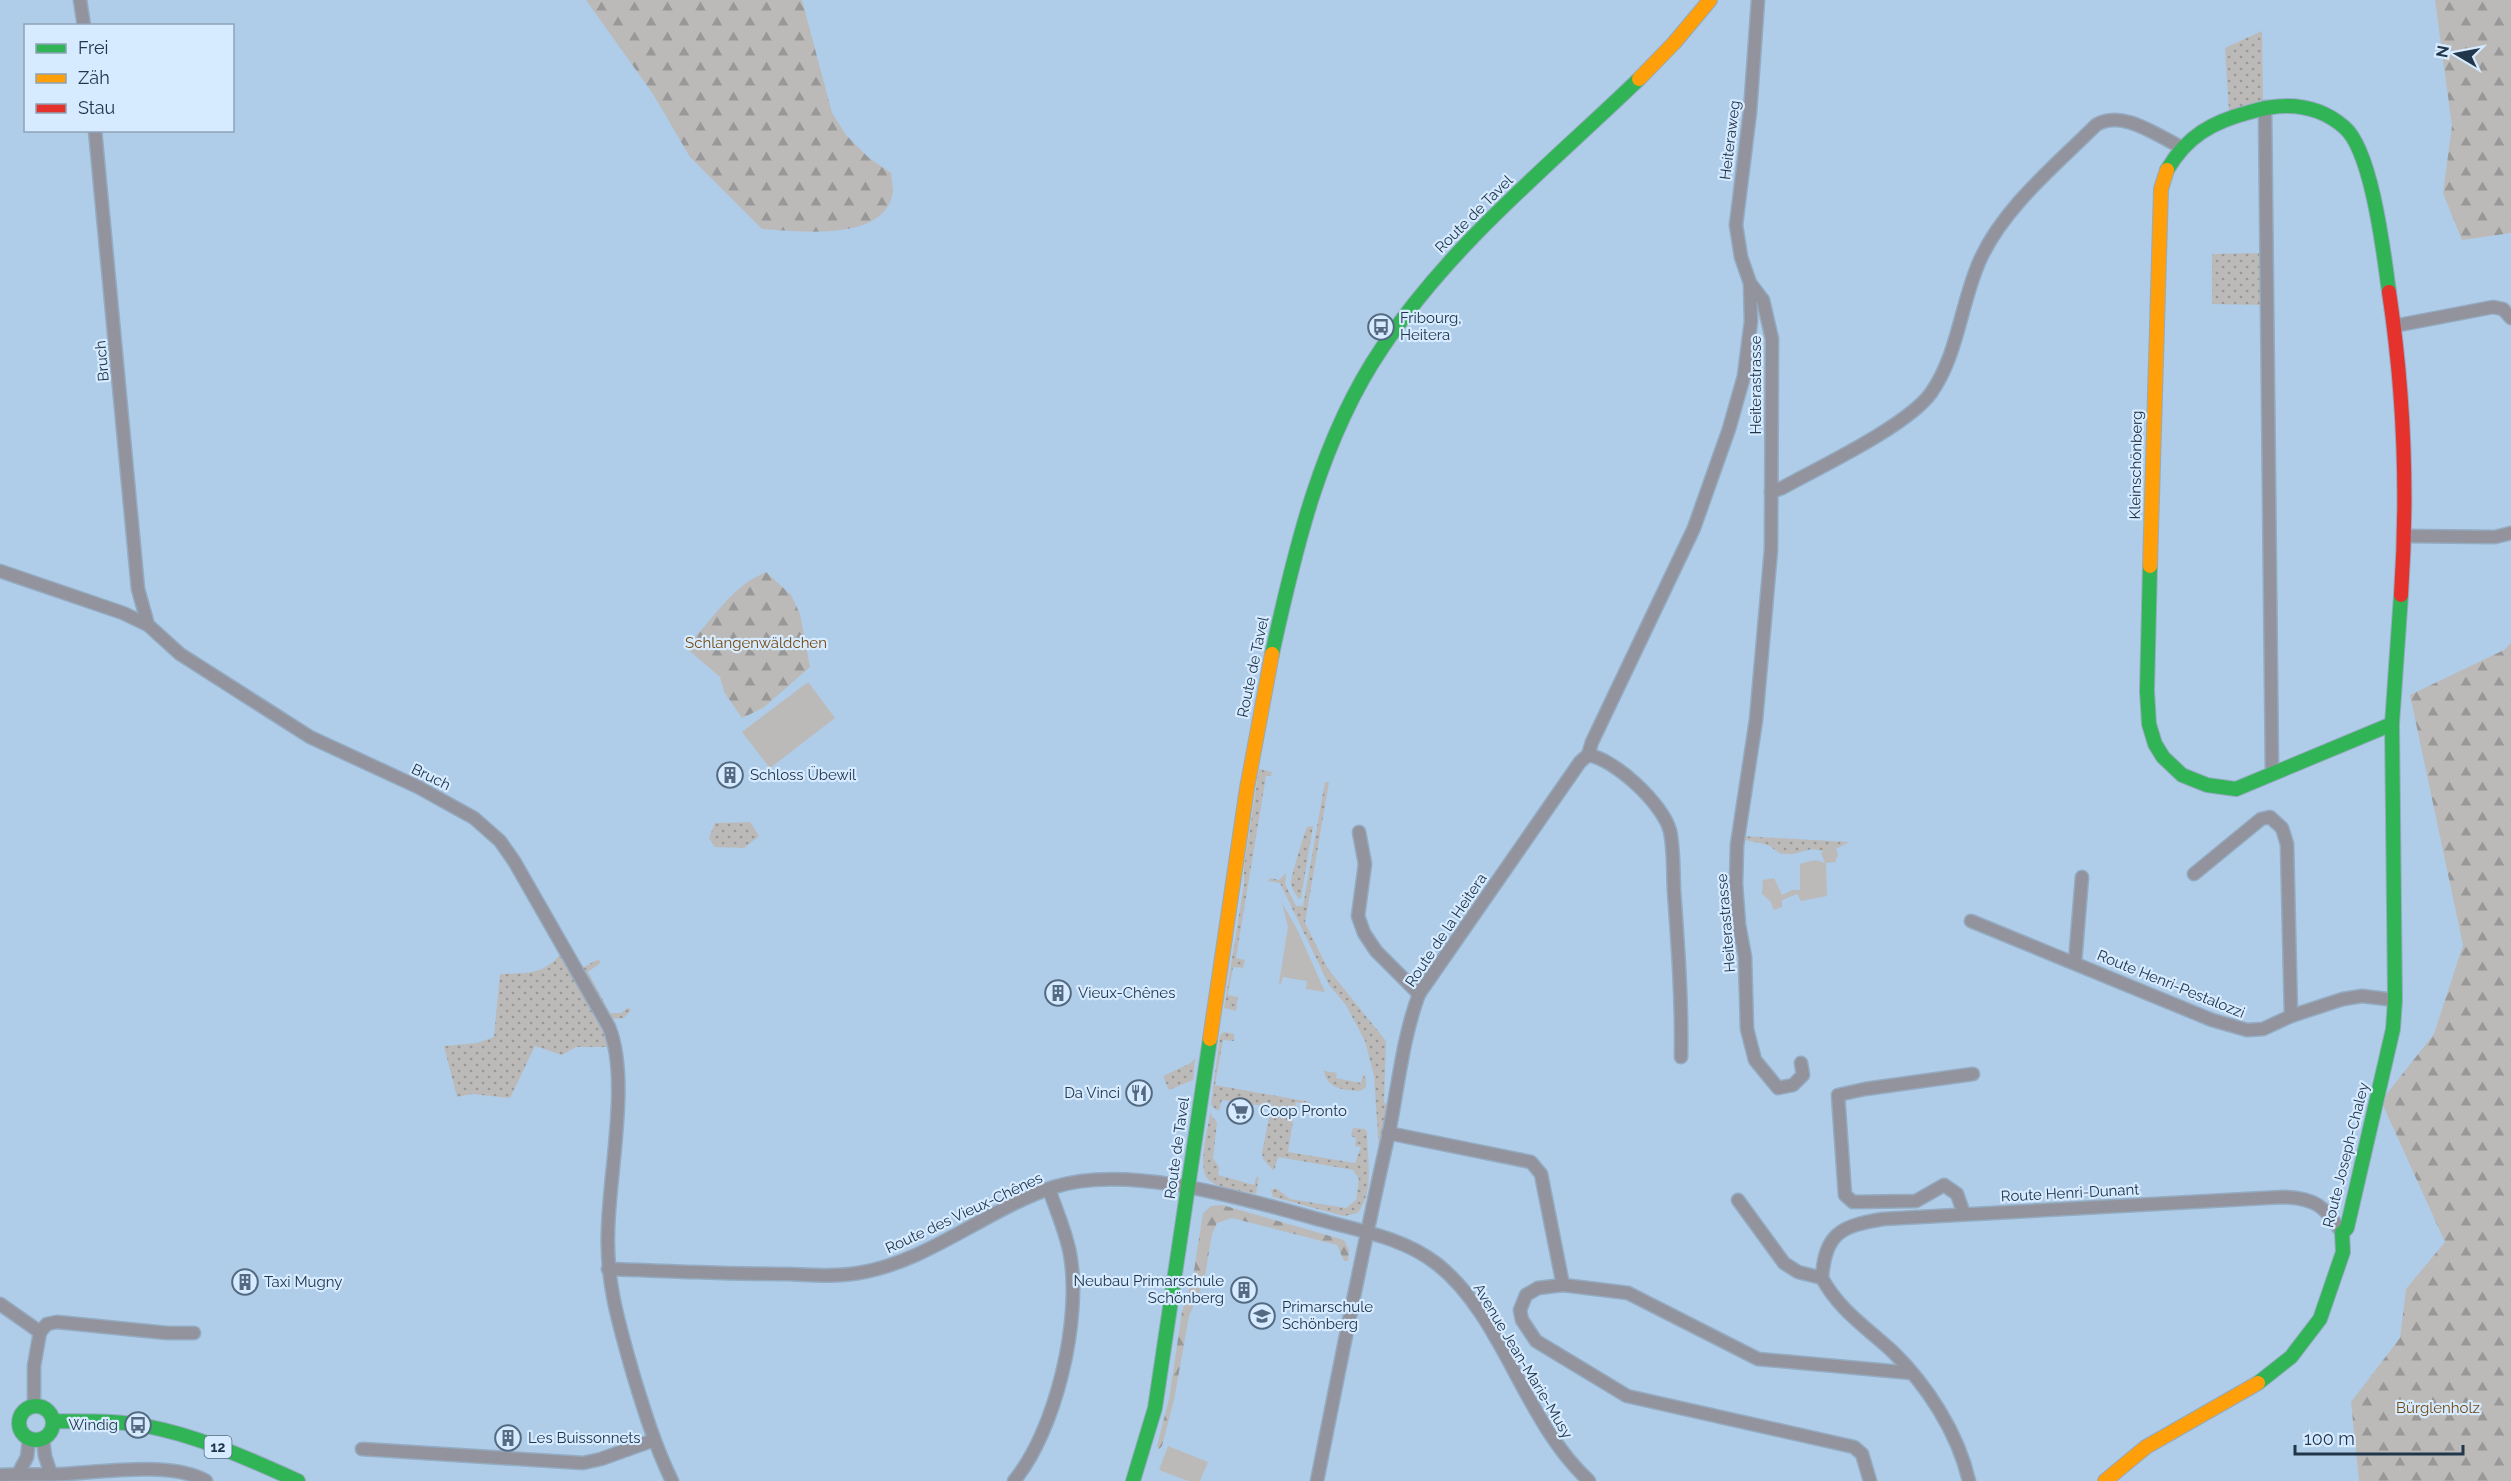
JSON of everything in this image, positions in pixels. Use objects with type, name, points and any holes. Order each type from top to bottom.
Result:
[{"type":"street","points":[[80,0],[84,24]]},
{"type":"street","name":"Route de Tavel","points":[[1133,1481],[1155,1408],[1239,837],[1267,678],[1302,533],[1334,438],[1378,354],[1432,281],[1467,243],[1671,49],[1710,0]]},
{"type":"street","name":"Heiteraweg","points":[[1750,282],[1741,257],[1736,225],[1750,112],[1758,0]]},
{"type":"street","name":"Kleinschönberg","points":[[2289,104],[2314,110],[2345,127],[2359,148],[2377,211],[2394,326],[2402,417],[2404,536],[2392,724],[2236,789],[2212,788],[2189,780],[2170,765],[2158,749],[2149,719],[2147,691],[2161,189],[2167,170],[2181,147],[2199,132],[2231,117],[2265,107],[2289,104]]},
{"type":"street","points":[[2265,107],[2272,774]]},
{"type":"street","points":[[1771,492],[1782,489],[1871,438],[1920,405],[1931,393],[1942,373],[1972,280],[1992,237],[2040,181],[2096,125],[2106,119],[2123,120],[2181,147]]},
{"type":"street","name":"Bruch","points":[[95,132],[138,589],[148,625],[180,654],[285,723],[447,802],[486,826],[514,861],[609,1027],[616,1051],[619,1078],[608,1230],[608,1269],[615,1313],[654,1440],[672,1481]]},
{"type":"street","name":"Heiterastrasse","points":[[1750,282],[1763,300],[1772,339],[1771,550],[1765,639],[1756,720],[1737,845],[1736,884],[1739,925],[1745,957],[1747,1029],[1755,1060],[1778,1088],[1793,1085],[1803,1075],[1801,1063]]},
{"type":"street","name":"Heiterastrasse","points":[[1588,755],[1592,742],[1694,528],[1729,429],[1749,348],[1750,282]]},
{"type":"street","points":[[2394,326],[2493,307],[2503,309],[2511,318]]},
{"type":"street","points":[[2404,536],[2495,537],[2511,533]]},
{"type":"street","points":[[0,571],[123,613],[148,625]]},
{"type":"street","points":[[123,613],[132,602],[138,589]]},
{"type":"street","name":"Route Joseph-Chaley","points":[[2105,1481],[2146,1447],[2264,1379],[2291,1357],[2320,1319],[2343,1252],[2342,1233],[2346,1228],[2373,1124],[2393,1029],[2396,1000],[2392,724]]},
{"type":"street","points":[[1588,755],[1596,756],[1606,762],[1640,788],[1654,802],[1670,830],[1682,991],[1681,1057]]},
{"type":"street","name":"Route de la Heitera","points":[[1317,1481],[1388,1133],[1402,1053],[1419,994],[1535,824],[1580,762],[1588,755]]},
{"type":"street","points":[[2194,874],[2261,819],[2270,817],[2282,828],[2287,844],[2291,1016]]},
{"type":"street","points":[[1359,832],[1365,864],[1358,916],[1364,933],[1376,951],[1419,994]]},
{"type":"street","name":"Route Henri-Pestalozzi","points":[[2075,962],[2082,877]]},
{"type":"street","name":"Route Henri-Pestalozzi","points":[[1971,921],[2212,1020],[2247,1030],[2263,1029],[2291,1016],[2343,999],[2362,996],[2396,1000]]},
{"type":"street","points":[[1964,1214],[1957,1194],[1944,1185],[1916,1201],[1854,1202],[1845,1195],[1838,1095],[1973,1074]]},
{"type":"street","points":[[1388,1133],[1531,1162],[1541,1174],[1563,1286]]},
{"type":"street","name":"Route des Vieux-Chênes","points":[[608,1269],[759,1274],[857,1274],[919,1252],[1059,1185],[1115,1179],[1188,1188]]},
{"type":"street","name":"Avenue Jean-Marie-Musy","points":[[1188,1188],[1261,1204],[1367,1232],[1424,1254],[1458,1284],[1494,1336],[1546,1430],[1577,1470],[1589,1481]]},
{"type":"street","points":[[1014,1481],[1036,1448],[1045,1428],[1061,1375],[1070,1329],[1072,1295],[1070,1255],[1049,1189]]},
{"type":"street","name":"Route Henri-Dunant","points":[[1822,1278],[1823,1258],[1831,1240],[1849,1227],[1883,1219],[2289,1197],[2317,1203],[2331,1216],[2342,1233]]},
{"type":"street","points":[[1738,1200],[1784,1263],[1798,1272],[1822,1278],[1837,1302],[1912,1373],[1946,1423],[1962,1456],[1969,1481]]},
{"type":"street","name":"Avenue Jean-Marie-Musy","points":[[1870,1481],[1862,1454],[1854,1447],[1627,1396],[1536,1341],[1522,1320],[1520,1310],[1526,1295],[1538,1288],[1563,1286],[1628,1293],[1758,1359],[1912,1373]]},
{"type":"street","points":[[0,1304],[40,1332]]},
{"type":"street","points":[[34,1406],[34,1366],[40,1332],[47,1324],[57,1322],[157,1332],[194,1333]]},
{"type":"street","points":[[18,1474],[36,1439],[51,1432],[53,1421],[44,1408],[34,1406],[25,1409],[18,1423],[21,1433],[36,1439],[51,1474]]},
{"type":"street","name":"12","points":[[53,1421],[138,1425],[183,1435],[224,1449],[298,1481]]},
{"type":"street","points":[[0,1425],[18,1423]]},
{"type":"street","points":[[362,1449],[583,1463],[654,1440]]},
{"type":"street","points":[[0,1475],[127,1469],[169,1471],[206,1481]]},
{"type":"green space","points":[[586,0],[802,0],[832,113],[846,135],[869,158],[891,173],[893,192],[887,208],[874,220],[858,227],[817,232],[762,229],[690,157],[653,94]]},
{"type":"green space","points":[[2435,0],[2511,0],[2511,233],[2462,240],[2443,193],[2452,126]]},
{"type":"green space","points":[[2262,31],[2263,100],[2229,111],[2225,48]]},
{"type":"green space","points":[[2260,253],[2260,305],[2212,304],[2212,254]]},
{"type":"green space","name":"Schlangenwäldchen","points":[[766,572],[791,595],[800,614],[810,667],[763,708],[742,718],[724,692],[720,677],[685,647],[737,591]]},
{"type":"green space","name":"Bürglenholz","points":[[2511,643],[2511,1481],[2359,1481],[2351,1402],[2400,1338],[2406,1289],[2445,1242],[2381,1101],[2434,1034],[2463,945],[2410,695],[2504,650]]},
{"type":"green space","points":[[808,682],[835,718],[770,768],[742,732]]},
{"type":"green space","points":[[1259,769],[1272,772],[1271,776],[1266,776],[1236,958],[1245,960],[1243,968],[1233,967],[1228,995],[1238,997],[1236,1011],[1224,1008],[1244,884],[1244,867]]},
{"type":"green space","points":[[1325,782],[1329,782],[1305,923],[1328,969],[1386,1041],[1384,1103],[1388,1104],[1379,1150],[1374,1076],[1365,1041],[1346,1005],[1329,985],[1280,883],[1268,881],[1270,878],[1279,880],[1286,873],[1285,884],[1296,906],[1303,906]]},
{"type":"green space","points":[[750,822],[759,836],[744,848],[715,847],[709,838],[715,823]]},
{"type":"green space","points":[[1313,826],[1299,899],[1291,882],[1307,827]]},
{"type":"green space","points":[[1741,836],[1849,842],[1838,848],[1828,847],[1823,851],[1812,849],[1793,854],[1781,854],[1768,845],[1741,839]]},
{"type":"green space","points":[[1828,847],[1836,847],[1838,855],[1835,862],[1826,863],[1827,896],[1801,901],[1797,894],[1782,900],[1782,907],[1774,910],[1770,901],[1762,894],[1763,880],[1774,878],[1782,895],[1792,890],[1800,890],[1800,864],[1815,860],[1825,863],[1821,853]]},
{"type":"green space","points":[[1282,903],[1297,929],[1325,992],[1306,989],[1307,981],[1283,977],[1281,984],[1279,983],[1288,927]]},
{"type":"green space","points":[[561,954],[601,1021],[609,1047],[576,1047],[562,1055],[535,1046],[510,1098],[472,1094],[457,1097],[444,1046],[477,1043],[494,1037],[500,974],[534,972],[548,966]]},
{"type":"green space","points":[[597,960],[601,961],[588,972],[610,1013],[621,1013],[629,1007],[631,1010],[624,1018],[612,1019],[607,1016],[580,969]]},
{"type":"green space","points":[[1224,1032],[1234,1034],[1234,1041],[1223,1040],[1215,1085],[1310,1102],[1310,1105],[1296,1102],[1288,1152],[1355,1163],[1361,1147],[1355,1146],[1356,1138],[1351,1136],[1353,1128],[1365,1129],[1369,1163],[1368,1184],[1367,1194],[1358,1213],[1344,1216],[1273,1197],[1271,1190],[1276,1188],[1290,1199],[1346,1208],[1356,1200],[1359,1179],[1353,1170],[1278,1157],[1274,1171],[1263,1159],[1262,1153],[1271,1107],[1222,1100],[1219,1110],[1211,1105],[1220,1035]]},
{"type":"green space","points":[[1195,1058],[1193,1080],[1169,1090],[1163,1076],[1191,1063]]},
{"type":"green space","points":[[1324,1071],[1337,1073],[1336,1078],[1361,1083],[1363,1074],[1366,1087],[1360,1091],[1337,1087],[1329,1082]]},
{"type":"green space","points":[[1210,1113],[1217,1123],[1213,1158],[1219,1167],[1218,1175],[1254,1185],[1259,1176],[1256,1194],[1220,1186],[1206,1176],[1203,1160]]},
{"type":"green space","points":[[1222,1205],[1344,1240],[1349,1250],[1348,1261],[1344,1261],[1337,1245],[1232,1218],[1217,1223],[1212,1234],[1204,1282],[1189,1316],[1174,1400],[1162,1446],[1159,1449],[1157,1446],[1169,1399],[1182,1312],[1193,1277],[1203,1213],[1211,1206]]},
{"type":"green space","points":[[1168,1446],[1208,1462],[1200,1481],[1188,1481],[1159,1470]]},
{"type":"traffic: fast","points":[[1272,654],[1290,575],[1326,457],[1342,419],[1382,348],[1409,310],[1470,240],[1639,79]]},
{"type":"traffic: fast","points":[[2167,170],[2192,139],[2212,126],[2236,116],[2262,109],[2287,106],[2311,109],[2333,119],[2354,139],[2362,157],[2375,204],[2389,292]]},
{"type":"traffic: fast","points":[[2150,566],[2147,691],[2149,724],[2155,744],[2163,757],[2182,775],[2207,785],[2236,789],[2392,724]]},
{"type":"traffic: fast","points":[[2258,1383],[2291,1357],[2320,1319],[2343,1252],[2342,1233],[2347,1228],[2393,1029],[2395,1000],[2392,724],[2401,595]]},
{"type":"traffic: fast","points":[[1133,1481],[1155,1408],[1210,1039]]},
{"type":"traffic: fast","points":[[36,1406],[48,1411],[53,1423],[48,1435],[36,1440],[24,1435],[19,1423],[24,1411],[36,1406]]},
{"type":"traffic: fast","points":[[53,1421],[123,1423],[166,1430],[224,1449],[298,1481]]},
{"type":"traffic: slow","points":[[1639,79],[1674,43],[1710,0]]},
{"type":"traffic: slow","points":[[2150,566],[2161,189],[2167,170]]},
{"type":"traffic: slow","points":[[1210,1039],[1247,788],[1272,654]]},
{"type":"traffic: slow","points":[[2105,1481],[2146,1447],[2258,1383]]},
{"type":"traffic: jam","points":[[2389,292],[2398,367],[2403,443],[2404,519],[2401,595]]},
{"type":"place","name":"Fribourg, Heitera","points":[[1381,327]]},
{"type":"place","name":"Schloss Übewil","points":[[730,775]]},
{"type":"place","name":"Vieux-Chênes","points":[[1058,993]]},
{"type":"place","name":"Da Vinci","points":[[1139,1093]]},
{"type":"place","name":"Coop Pronto","points":[[1240,1111]]},
{"type":"place","name":"Taxi Mugny","points":[[245,1282]]},
{"type":"place","name":"Neubau Primarschule Schönberg","points":[[1244,1290]]},
{"type":"place","name":"Primarschule Schönberg","points":[[1262,1316]]},
{"type":"place","name":"Windig","points":[[138,1425]]},
{"type":"place","name":"Les Buissonnets","points":[[508,1438]]}]
